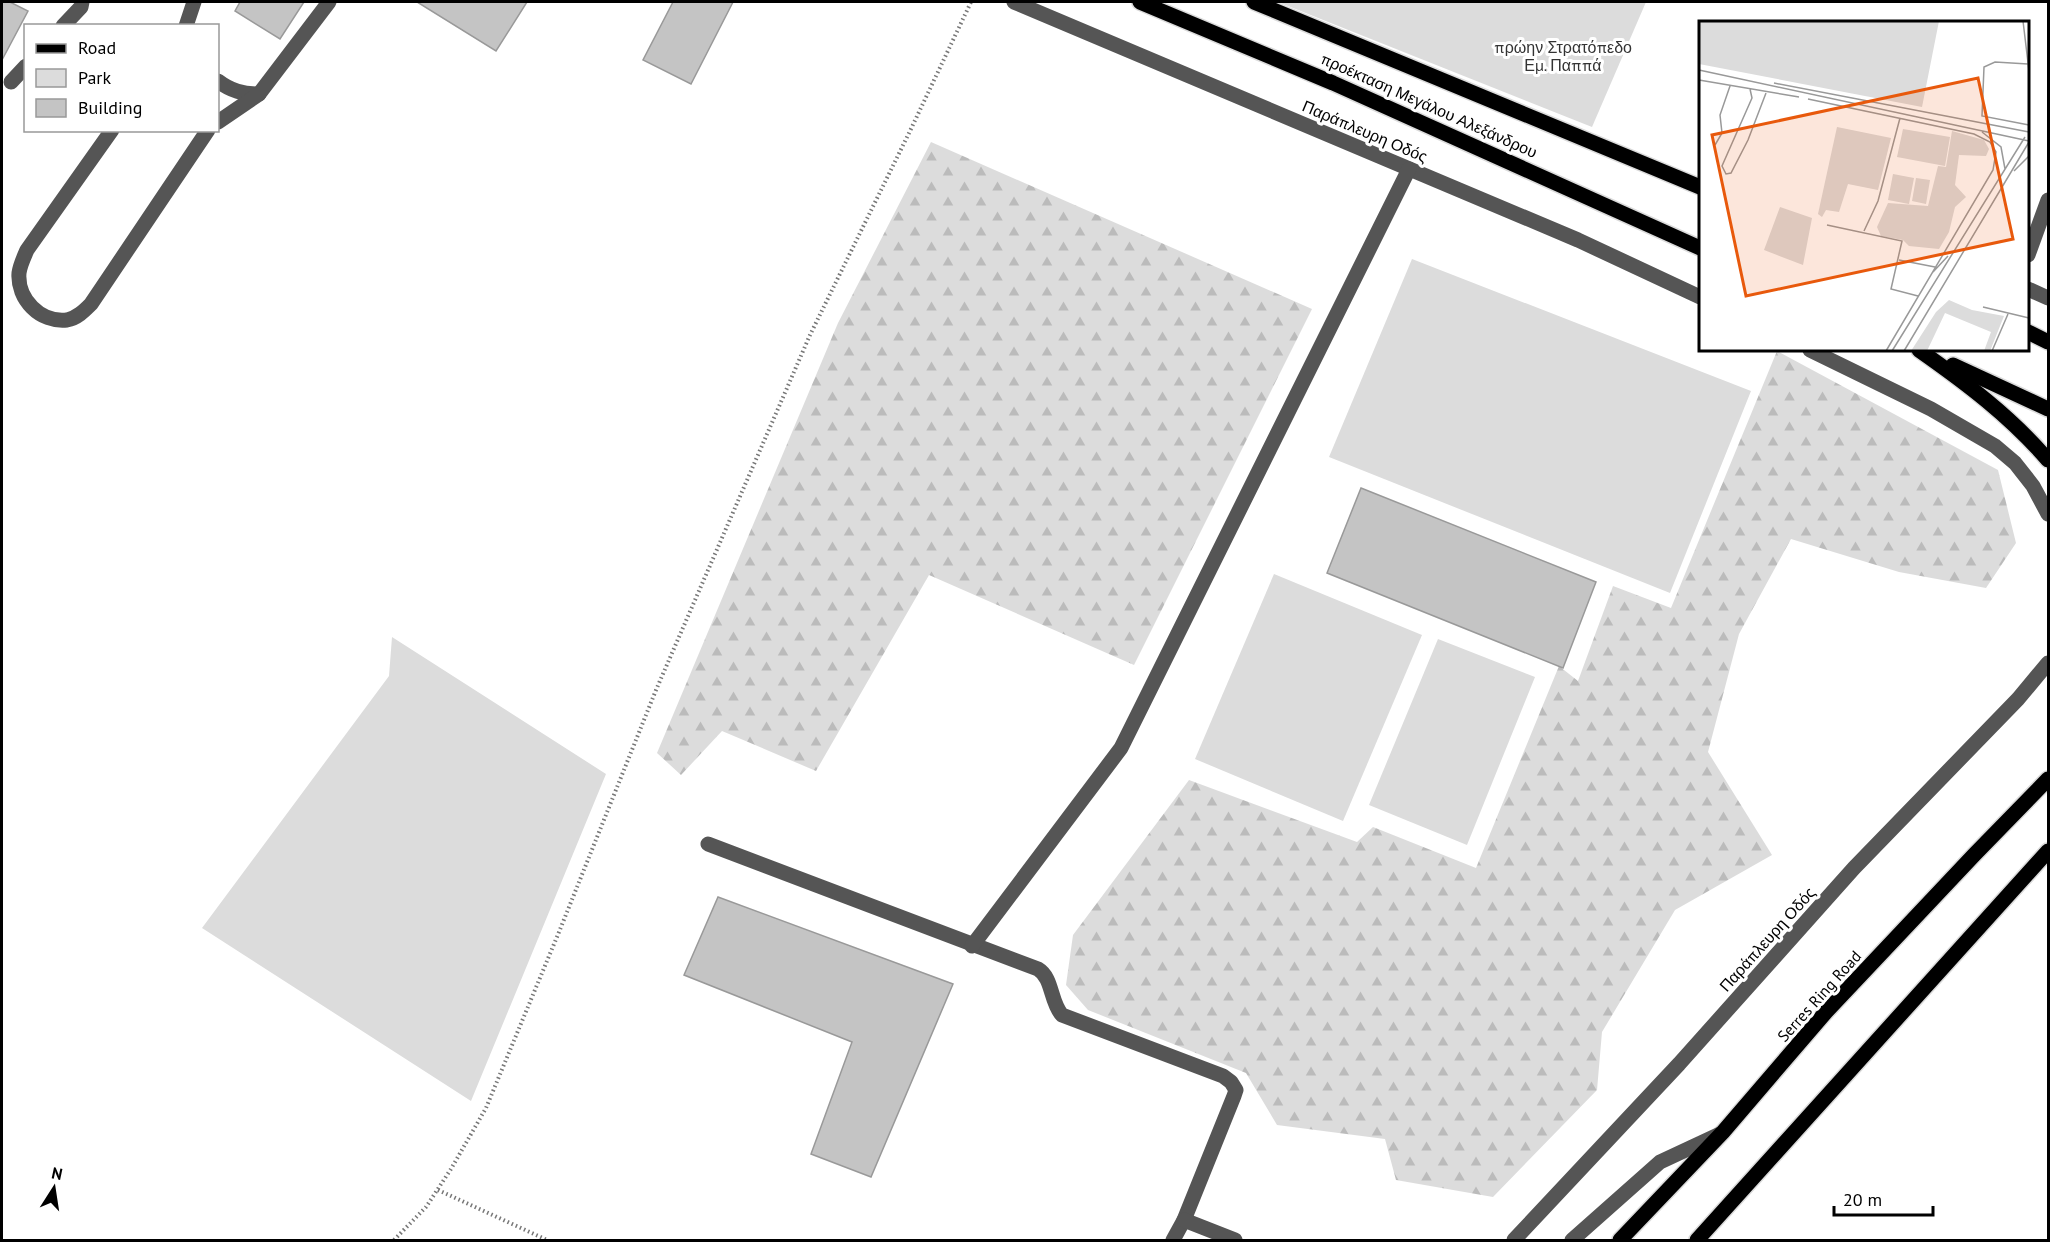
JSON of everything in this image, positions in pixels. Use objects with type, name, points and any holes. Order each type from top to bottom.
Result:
[{"type":"main road","name":"προέκταση Μεγάλου Αλεξάνδρου","points":[[1140,2],[1333,82],[1699,247]]},
{"type":"main road","name":"προέκταση Μεγάλου Αλεξάνδρου","points":[[1254,2],[1699,186]]},
{"type":"main road","points":[[2029,332],[2049,342]]},
{"type":"main road","points":[[1921,351],[2000,410],[2049,460]]},
{"type":"main road","points":[[1922,351],[2049,410]]},
{"type":"main road","name":"Serres Ring Road","points":[[1620,1240],[1723,1132],[1825,1013],[2049,779]]},
{"type":"main road","points":[[1697,1240],[2049,851]]},
{"type":"street","points":[[65,24],[81,7],[82,2]]},
{"type":"street","points":[[187,24],[194,2]]},
{"type":"street","points":[[219,121],[259,94],[329,2]]},
{"type":"street","name":"Παράπλευρη Οδός","points":[[1014,2],[1578,240],[1699,296]]},
{"type":"street","points":[[11,82],[24,68]]},
{"type":"street","points":[[219,82],[242,94],[259,94]]},
{"type":"street","points":[[111,132],[27,250],[22,262],[19,272],[20,283],[26,300],[33,308],[49,317],[67,320],[83,312],[91,304],[207,132]]},
{"type":"street","points":[[972,945],[1121,748],[1409,168]]},
{"type":"street","points":[[2029,252],[2049,200]]},
{"type":"street","points":[[2029,289],[2049,298]]},
{"type":"street","points":[[1812,351],[1931,409],[1995,447],[2015,463],[2033,486],[2049,514]]},
{"type":"street","name":"Παράπλευρη Οδός","points":[[1514,1240],[1679,1064],[1854,868],[2018,699],[2049,663]]},
{"type":"street","points":[[708,844],[1042,971],[1062,1015],[1223,1076],[1231,1082],[1236,1090],[1229,1110],[1184,1220],[1173,1240]]},
{"type":"street","points":[[1572,1240],[1660,1162],[1723,1132]]},
{"type":"street","points":[[1184,1220],[1236,1240]]},
{"type":"path","points":[[394,1240],[426,1207],[438,1190],[486,1108],[656,690],[810,335],[971,2]]},
{"type":"path","points":[[438,1190],[547,1240]]},
{"type":"green space","name":"πρώην Στρατόπεδο Εμ. Παππά","points":[[1278,2],[1646,2],[1592,127]]},
{"type":"green space","points":[[931,142],[1312,309],[1134,665],[929,575],[816,771],[722,731],[681,775],[657,753],[838,323]]},
{"type":"green space","points":[[1412,259],[1751,391],[1670,593],[1329,457]]},
{"type":"green space","points":[[1777,351],[1998,470],[2016,543],[1986,588],[1899,572],[1791,539],[1739,634],[1708,752],[1772,855],[1675,910],[1602,1032],[1597,1090],[1493,1197],[1396,1180],[1385,1139],[1277,1125],[1246,1073],[1088,1010],[1066,985],[1073,935],[1189,780],[1357,842],[1373,827],[1476,868],[1559,666],[1578,681],[1613,586],[1671,608]]},
{"type":"green space","points":[[1274,574],[1422,635],[1343,821],[1195,759]]},
{"type":"green space","points":[[392,637],[606,774],[471,1101],[202,928],[389,676]]},
{"type":"green space","points":[[1438,639],[1535,677],[1467,845],[1369,805]]},
{"type":"building","points":[[2,2],[10,2],[28,11],[2,60]]},
{"type":"building","points":[[240,2],[304,2],[280,39],[235,11]]},
{"type":"building","points":[[417,2],[527,2],[496,51]]},
{"type":"building","points":[[673,2],[733,2],[691,84],[643,60]]},
{"type":"building","points":[[1361,488],[1596,582],[1563,668],[1327,573]]},
{"type":"building","points":[[718,897],[953,984],[871,1177],[811,1154],[852,1042],[684,975]]}]
